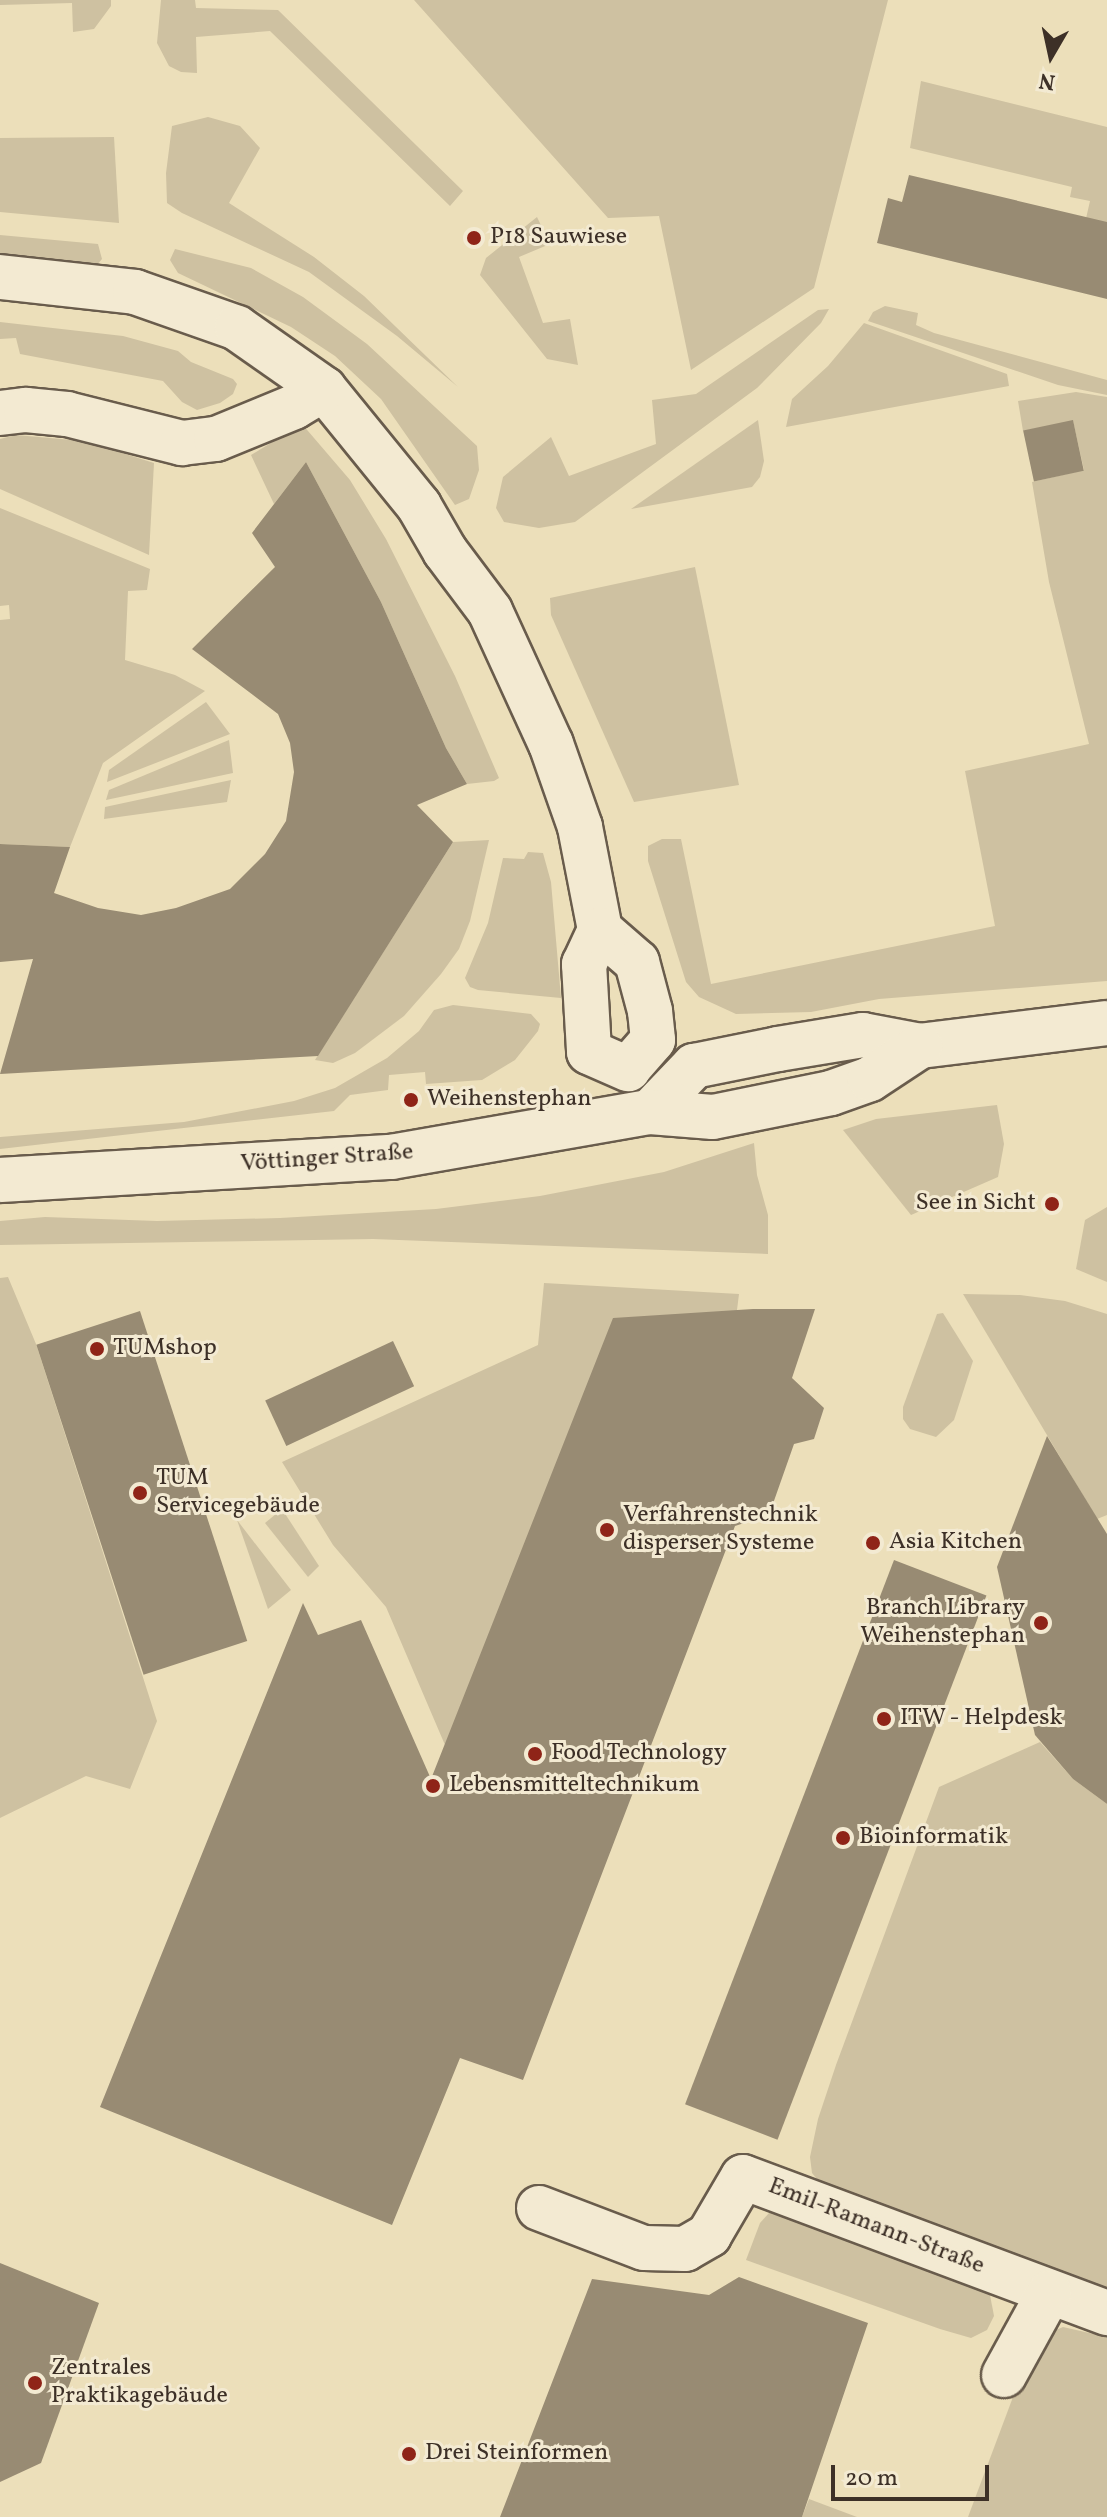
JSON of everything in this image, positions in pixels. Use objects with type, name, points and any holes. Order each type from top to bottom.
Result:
[{"type":"street","points":[[0,277],[135,292],[237,328],[324,389],[419,506],[445,551],[490,611],[517,663],[551,744],[580,827],[600,930],[584,964],[589,1052],[628,1069],[644,1113],[694,1066],[863,1035],[920,1046],[1107,1023]]},
{"type":"street","points":[[0,413],[26,410],[67,414],[182,443],[216,439],[294,407],[324,389]]},
{"type":"street","points":[[600,930],[637,962],[650,1011],[653,1040],[628,1069]]},
{"type":"street","name":"Vöttinger Straße","points":[[0,1180],[391,1157],[644,1113]]},
{"type":"street","name":"Emil-Ramann-Straße","points":[[539,2208],[644,2248],[685,2249],[709,2235],[743,2177],[1107,2313]]},
{"type":"street","points":[[1004,2375],[1049,2293]]},
{"type":"shaded area","points":[[0,0],[111,0],[111,6],[94,29],[73,32],[72,3],[0,5]]},
{"type":"shaded area","points":[[161,0],[195,0],[196,8],[278,10],[463,191],[450,206],[270,31],[196,37],[197,73],[181,72],[169,66],[157,43]]},
{"type":"shaded area","points":[[414,0],[888,0],[814,288],[691,370],[659,216],[608,218]]},
{"type":"shaded area","points":[[921,81],[1107,127],[1107,222],[1102,222],[1079,249],[1090,201],[1070,197],[1072,187],[910,148]]},
{"type":"shaded area","points":[[208,117],[240,126],[260,148],[229,203],[314,257],[364,296],[458,387],[397,336],[309,272],[182,213],[167,203],[166,173],[172,126]]},
{"type":"shaded area","points":[[114,137],[119,223],[0,212],[0,138]]},
{"type":"shaded area","points":[[537,217],[550,244],[519,257],[543,323],[570,319],[578,365],[547,359],[480,275],[486,258]]},
{"type":"shaded area","points":[[0,235],[98,244],[102,259],[96,266],[0,256]]},
{"type":"shaded area","points":[[175,249],[251,268],[303,297],[367,344],[477,446],[479,470],[469,499],[455,505],[381,399],[335,356],[291,327],[178,273],[170,260]]},
{"type":"shaded area","points":[[885,306],[918,313],[916,325],[934,333],[1107,380],[1107,395],[1058,385],[868,321],[873,312]]},
{"type":"shaded area","points":[[829,309],[821,323],[757,388],[575,522],[539,528],[504,522],[496,508],[503,477],[551,437],[569,476],[656,444],[652,400],[696,394],[818,310]]},
{"type":"shaded area","points":[[0,322],[123,336],[178,351],[191,362],[233,379],[237,384],[233,394],[220,403],[197,410],[182,402],[163,381],[20,354],[16,338],[0,339]]},
{"type":"shaded area","points":[[864,323],[1007,374],[1009,386],[786,427],[792,399],[828,366]]},
{"type":"shaded area","points":[[1076,392],[1107,397],[1107,981],[879,999],[811,1012],[736,1014],[699,997],[686,982],[648,861],[648,846],[662,839],[681,839],[711,984],[995,926],[965,771],[1089,744],[1049,582],[1032,482],[1084,470],[1073,421],[1023,431],[1018,401]]},
{"type":"shaded area","points":[[758,420],[764,461],[760,477],[752,487],[631,509]]},
{"type":"shaded area","points":[[302,424],[350,480],[386,539],[455,676],[499,778],[494,781],[467,784],[446,748],[381,602],[306,462],[274,504],[251,455]]},
{"type":"shaded area","points":[[16,435],[84,441],[154,463],[149,555],[0,489],[0,439]]},
{"type":"shaded area","points":[[0,508],[150,569],[147,590],[128,591],[125,660],[175,675],[205,691],[103,763],[70,847],[0,844],[0,620],[10,619],[9,605],[0,606]]},
{"type":"shaded area","points":[[695,567],[739,785],[634,802],[551,615],[550,598]]},
{"type":"shaded area","points":[[206,702],[230,734],[107,782],[109,770]]},
{"type":"shaded area","points":[[229,740],[233,773],[106,800],[109,790]]},
{"type":"shaded area","points":[[231,780],[227,802],[104,819],[105,807]]},
{"type":"shaded area","points":[[489,840],[470,921],[459,949],[441,974],[404,1016],[355,1053],[333,1063],[315,1060],[453,842]]},
{"type":"shaded area","points":[[528,852],[543,853],[551,882],[561,998],[478,990],[470,987],[465,978],[488,923],[503,858],[524,859]]},
{"type":"shaded area","points":[[453,1005],[531,1014],[540,1024],[515,1060],[482,1080],[426,1084],[425,1072],[389,1075],[388,1090],[350,1095],[334,1111],[0,1149],[0,1137],[184,1122],[294,1101],[335,1088],[387,1058],[419,1031],[434,1010]]},
{"type":"shaded area","points":[[997,1105],[1004,1144],[998,1177],[911,1215],[843,1130],[876,1119]]},
{"type":"shaded area","points":[[754,1143],[757,1175],[768,1215],[768,1254],[373,1239],[0,1245],[0,1221],[45,1217],[157,1221],[280,1218],[436,1209],[540,1196],[664,1172]]},
{"type":"shaded area","points":[[1107,1207],[1107,1282],[1076,1269],[1085,1220]]},
{"type":"shaded area","points":[[8,1277],[36,1344],[157,1721],[130,1789],[86,1776],[0,1818],[0,1278]]},
{"type":"shaded area","points":[[544,1283],[739,1294],[737,1310],[445,1745],[386,1607],[333,1545],[282,1462],[538,1345]]},
{"type":"shaded area","points":[[963,1294],[1020,1295],[1065,1301],[1107,1314],[1107,1515],[1097,1519]]},
{"type":"shaded area","points":[[943,1313],[973,1361],[954,1420],[936,1437],[910,1429],[903,1419],[903,1407],[937,1314]]},
{"type":"shaded area","points":[[282,1509],[319,1566],[308,1577],[265,1523]]},
{"type":"shaded area","points":[[237,1520],[291,1590],[268,1609]]},
{"type":"shaded area","points":[[1040,1742],[1073,1779],[1107,1804],[1107,2294],[821,2184],[812,2173],[810,2157],[818,2119],[836,2065],[939,1787]]},
{"type":"shaded area","points":[[787,2212],[969,2281],[990,2295],[994,2316],[987,2330],[971,2338],[940,2329],[746,2260],[760,2223],[769,2213]]},
{"type":"shaded area","points":[[1063,2327],[1107,2337],[1107,2517],[968,2517],[1019,2381],[1051,2332]]},
{"type":"shaded area","points":[[809,2499],[857,2517],[802,2517]]},
{"type":"building","points":[[909,175],[1107,222],[1107,299],[877,243],[888,198],[902,202]]},
{"type":"building","points":[[1073,420],[1084,471],[1034,481],[1023,431]]},
{"type":"building","points":[[306,462],[381,602],[446,748],[467,784],[417,805],[453,842],[318,1056],[0,1074],[33,959],[0,962],[0,844],[70,847],[54,893],[98,908],[141,915],[176,908],[230,889],[265,854],[286,821],[294,772],[290,743],[278,714],[192,649],[275,567],[252,533]]},
{"type":"building","name":"Lebensmitteltechnikum","points":[[753,1309],[815,1309],[792,1378],[824,1408],[814,1439],[794,1444],[769,1515],[735,1526],[523,2080],[460,2058],[392,2225],[100,2107],[303,1603],[318,1635],[361,1620],[431,1779],[613,1318]]},
{"type":"building","name":"TUM Servicegebäude","points":[[140,1311],[247,1641],[144,1675],[36,1345]]},
{"type":"building","points":[[393,1341],[414,1386],[286,1446],[265,1401]]},
{"type":"building","name":"Branch Library Weihenstephan","points":[[1047,1436],[1107,1534],[1107,1804],[1073,1779],[1035,1735],[997,1567]]},
{"type":"building","name":"Bioinformatik","points":[[894,1560],[986,1595],[777,2140],[685,2104]]},
{"type":"building","name":"Zentrales Praktikagebäude","points":[[0,2263],[99,2303],[41,2463],[0,2482]]},
{"type":"building","points":[[739,2277],[868,2323],[802,2517],[500,2517],[592,2279],[709,2295]]},
{"type":"place","name":"P18 Sauwiese","points":[[474,238]]},
{"type":"place","name":"Weihenstephan","points":[[411,1100]]},
{"type":"place","name":"See in Sicht","points":[[1052,1204]]},
{"type":"place","name":"TUMshop","points":[[97,1349]]},
{"type":"place","name":"TUM Servicegebäude","points":[[140,1493]]},
{"type":"place","name":"Verfahrenstechnik disperser Systeme","points":[[607,1530]]},
{"type":"place","name":"Asia Kitchen","points":[[873,1543]]},
{"type":"place","name":"Branch Library Weihenstephan","points":[[1041,1623]]},
{"type":"place","name":"ITW - Helpdesk","points":[[884,1719]]},
{"type":"place","name":"Food Technology","points":[[535,1754]]},
{"type":"place","name":"Lebensmitteltechnikum","points":[[433,1786]]},
{"type":"place","name":"Bioinformatik","points":[[843,1838]]},
{"type":"place","name":"Zentrales Praktikagebäude","points":[[35,2383]]},
{"type":"place","name":"Drei Steinformen","points":[[409,2454]]}]
